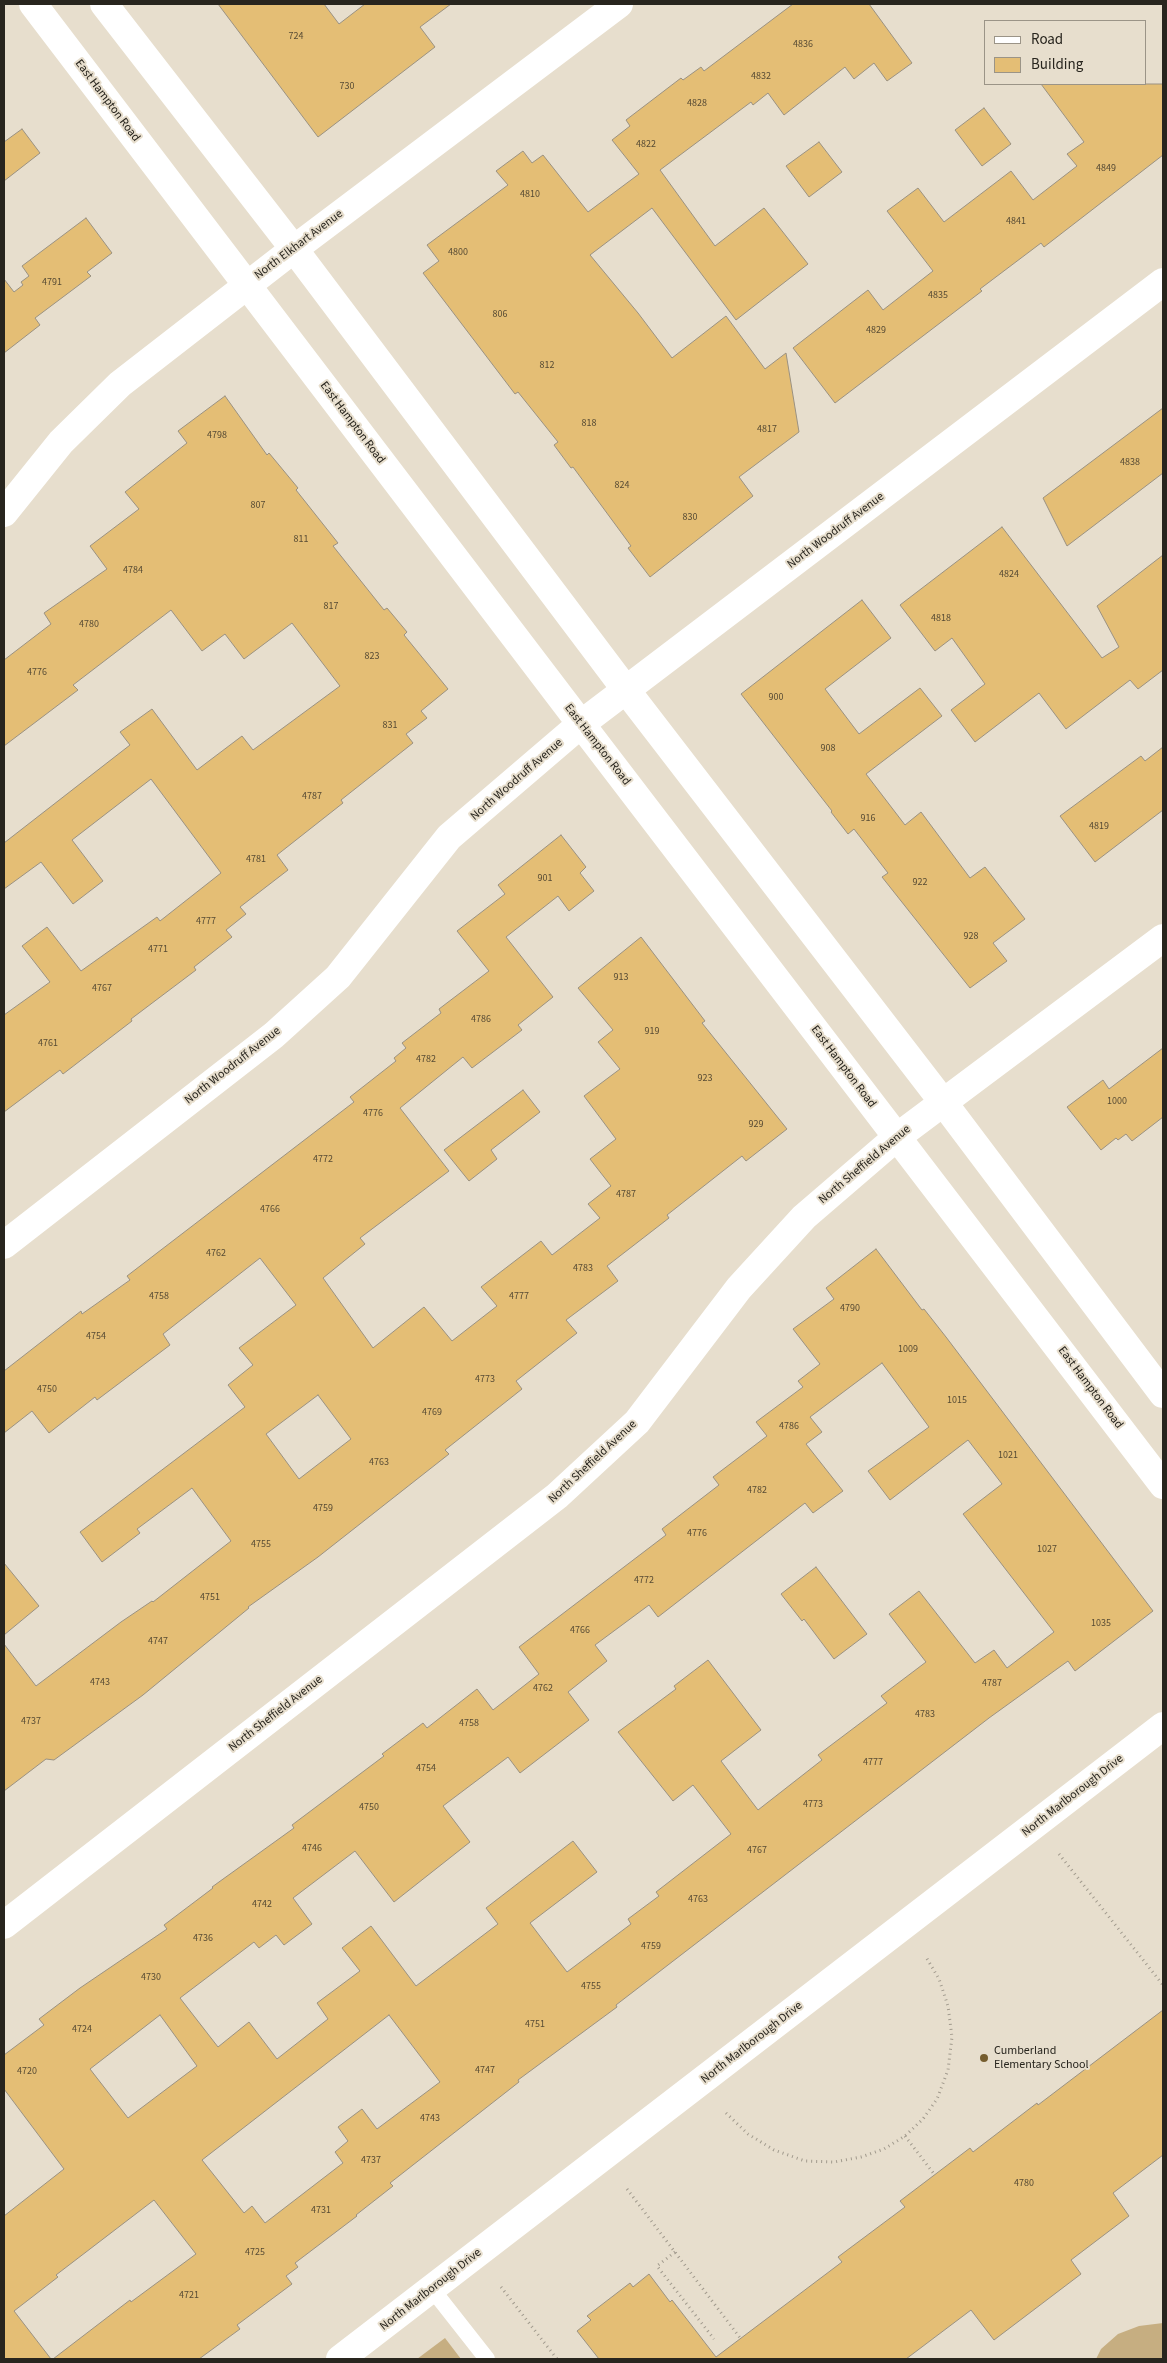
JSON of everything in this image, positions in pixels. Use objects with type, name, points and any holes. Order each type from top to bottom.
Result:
[{"type":"street","name":"East Hampton Road","points":[[33,4],[1163,1485]]},
{"type":"street","points":[[104,4],[294,249],[626,690],[943,1102],[1163,1394]]},
{"type":"street","name":"North Elkhart Avenue","points":[[4,513],[60,442],[120,384],[294,249],[619,4]]},
{"type":"street","name":"North Woodruff Avenue","points":[[4,1245],[274,1035],[338,977],[449,837],[581,724],[1163,282]]},
{"type":"street","name":"North Sheffield Avenue","points":[[4,1925],[557,1496],[637,1422],[739,1288],[804,1217],[897,1137],[1163,938]]},
{"type":"street","name":"North Marlborough Drive","points":[[340,2359],[1163,1726]]},
{"type":"lane","points":[[432,2289],[487,2359]]},
{"type":"path","points":[[1059,1854],[1163,1985]]},
{"type":"path","points":[[726,2112],[748,2134],[774,2150],[805,2161],[834,2162],[861,2157],[884,2149],[905,2136],[923,2119],[937,2099],[948,2070],[952,2037],[948,2006],[939,1979],[926,1957]]},
{"type":"path","points":[[905,2136],[934,2174]]},
{"type":"path","points":[[627,2189],[741,2338]]},
{"type":"path","points":[[675,2252],[657,2266],[714,2339]]},
{"type":"path","points":[[501,2287],[556,2359]]},
{"type":"shaded area","points":[[1163,2323],[1163,2359],[1096,2359],[1101,2349],[1118,2334],[1139,2326]]},
{"type":"shaded area","points":[[445,2338],[461,2359],[417,2359]]},
{"type":"building","points":[[218,4],[324,4],[339,24],[365,4],[451,4],[420,27],[435,47],[318,137]]},
{"type":"building","points":[[793,4],[869,4],[912,63],[887,81],[874,63],[854,79],[845,67],[784,115],[768,93],[753,105],[751,102],[660,170],[715,246],[764,208],[808,264],[736,320],[652,208],[590,255],[672,358],[726,316],[765,369],[786,353],[799,432],[739,477],[753,496],[650,577],[628,548],[631,546],[626,539],[573,467],[571,468],[554,445],[558,442],[518,392],[515,394],[423,273],[439,261],[427,245],[508,185],[496,171],[523,151],[532,163],[543,155],[588,212],[639,174],[612,140],[630,126],[626,120],[681,78],[683,80],[701,67],[704,71]]},
{"type":"building","points":[[1163,84],[1163,155],[1044,247],[1041,243],[980,289],[982,291],[835,403],[793,348],[868,290],[883,310],[933,271],[887,211],[918,188],[944,222],[1011,171],[1033,200],[1077,166],[1067,154],[1084,142],[1042,85]]},
{"type":"building","points":[[984,108],[1011,144],[982,166],[955,130]]},
{"type":"building","points":[[22,129],[40,153],[4,181],[4,142]]},
{"type":"building","points":[[819,142],[842,172],[809,197],[786,166]]},
{"type":"building","points":[[86,218],[112,253],[87,272],[91,276],[35,318],[40,325],[4,353],[4,279],[14,292],[23,285],[21,282],[29,276],[22,266]]},
{"type":"building","points":[[225,396],[267,455],[269,453],[298,488],[296,490],[338,543],[333,546],[384,610],[387,608],[407,632],[404,635],[448,689],[421,711],[427,718],[406,734],[413,743],[341,800],[343,803],[277,855],[288,870],[240,907],[246,914],[226,930],[232,937],[194,967],[196,970],[63,1074],[60,1070],[4,1112],[4,1015],[50,982],[22,946],[47,927],[81,971],[157,917],[160,921],[221,873],[151,779],[72,840],[103,881],[73,904],[41,862],[4,889],[4,843],[130,745],[120,732],[152,709],[197,770],[242,736],[253,750],[340,686],[292,623],[244,659],[225,634],[202,651],[171,610],[73,685],[78,690],[4,746],[4,660],[51,624],[44,613],[107,569],[90,546],[139,509],[125,492],[187,443],[178,431]]},
{"type":"building","points":[[1163,408],[1163,473],[1067,546],[1043,498]]},
{"type":"building","points":[[1002,527],[1102,658],[1119,647],[1097,606],[1163,555],[1163,670],[1138,689],[1130,680],[1066,729],[1039,693],[975,742],[951,710],[985,684],[952,638],[935,651],[900,605]]},
{"type":"building","points":[[862,600],[891,638],[825,689],[859,734],[920,688],[942,716],[866,774],[905,825],[921,812],[970,878],[985,867],[1025,919],[993,943],[1007,961],[970,988],[882,877],[888,873],[854,829],[848,834],[741,694]]},
{"type":"building","points":[[1163,747],[1163,810],[1095,862],[1060,816],[1141,756],[1145,761]]},
{"type":"building","points":[[561,835],[586,867],[580,873],[594,891],[569,911],[558,896],[506,937],[553,997],[518,1025],[522,1030],[472,1068],[463,1057],[400,1108],[449,1171],[360,1238],[365,1244],[323,1278],[373,1348],[424,1307],[452,1341],[497,1306],[481,1287],[541,1241],[552,1255],[600,1218],[588,1204],[611,1186],[590,1159],[616,1139],[584,1096],[620,1069],[598,1042],[613,1030],[578,988],[641,937],[705,1021],[702,1023],[787,1129],[746,1161],[742,1156],[667,1215],[669,1218],[607,1266],[618,1281],[566,1320],[577,1333],[516,1381],[522,1389],[445,1450],[449,1454],[318,1557],[248,1607],[143,1695],[54,1760],[46,1759],[4,1791],[4,1644],[36,1686],[121,1622],[153,1602],[231,1541],[192,1488],[137,1529],[140,1533],[102,1562],[80,1532],[245,1407],[228,1385],[253,1365],[239,1348],[296,1305],[260,1258],[163,1334],[170,1345],[97,1400],[95,1397],[49,1433],[32,1411],[4,1433],[4,1371],[81,1311],[82,1314],[130,1280],[127,1276],[354,1102],[350,1097],[396,1061],[394,1058],[406,1048],[402,1043],[441,1013],[439,1009],[489,971],[457,931],[505,894],[498,885]],"holes":[[[318,1395],[351,1439],[299,1479],[266,1434]]]},
{"type":"building","points":[[1163,1048],[1163,1117],[1132,1141],[1126,1134],[1118,1140],[1116,1138],[1101,1150],[1067,1107],[1103,1080],[1109,1089]]},
{"type":"building","points":[[523,1090],[540,1112],[491,1150],[497,1159],[469,1181],[444,1150]]},
{"type":"building","points":[[876,1249],[922,1310],[924,1309],[946,1337],[1153,1611],[1075,1671],[1068,1661],[989,1718],[616,2005],[617,2007],[518,2080],[519,2082],[390,2183],[393,2186],[357,2216],[295,2263],[298,2267],[286,2276],[292,2284],[237,2325],[240,2329],[199,2359],[53,2359],[130,2300],[131,2302],[196,2254],[154,2200],[56,2275],[58,2277],[14,2311],[51,2359],[4,2359],[4,2216],[64,2169],[4,2089],[4,2055],[44,2025],[39,2019],[80,1988],[167,1929],[164,1925],[212,1887],[294,1828],[292,1825],[384,1756],[382,1754],[423,1723],[427,1728],[477,1689],[493,1710],[539,1674],[519,1647],[666,1535],[662,1529],[719,1485],[713,1477],[767,1436],[756,1422],[803,1387],[798,1381],[820,1364],[793,1329],[834,1299],[826,1288]],"holes":[[[882,1363],[929,1427],[868,1471],[890,1500],[968,1440],[1002,1484],[963,1514],[1054,1632],[1007,1668],[994,1650],[975,1663],[919,1591],[889,1614],[926,1662],[881,1696],[887,1703],[818,1755],[822,1760],[758,1810],[721,1761],[761,1730],[708,1660],[674,1686],[676,1689],[618,1732],[673,1801],[693,1785],[731,1834],[656,1892],[659,1896],[628,1919],[631,1924],[567,1972],[530,1923],[597,1872],[573,1841],[486,1908],[498,1924],[416,1986],[371,1926],[342,1948],[360,1971],[317,2003],[328,2019],[277,2059],[249,2022],[218,2047],[180,1998],[254,1942],[259,1948],[276,1935],[284,1945],[312,1924],[293,1898],[355,1851],[394,1902],[470,1842],[443,1806],[508,1757],[520,1773],[589,1720],[568,1692],[607,1661],[595,1645],[649,1605],[658,1617],[805,1503],[813,1513],[843,1491],[806,1444],[822,1432],[810,1417]],[[160,2015],[197,2066],[128,2118],[90,2069]],[[389,2015],[440,2082],[377,2129],[362,2109],[338,2127],[348,2141],[335,2152],[343,2163],[265,2223],[252,2206],[244,2213],[202,2160]]]},
{"type":"building","points":[[4,1563],[39,1606],[4,1635]]},
{"type":"building","points":[[816,1567],[867,1634],[834,1659],[804,1619],[802,1621],[781,1594]]},
{"type":"building","points":[[1163,2010],[1163,2155],[1113,2193],[1129,2216],[1071,2260],[1081,2274],[994,2340],[971,2310],[906,2359],[599,2359],[577,2331],[591,2320],[587,2316],[630,2283],[633,2287],[649,2274],[670,2302],[672,2300],[716,2357],[842,2262],[838,2257],[905,2207],[900,2201],[970,2148],[973,2152],[1037,2103],[1038,2105]]},
{"type":"place","name":"Cumberland Elementary School","points":[[984,2058]]}]
